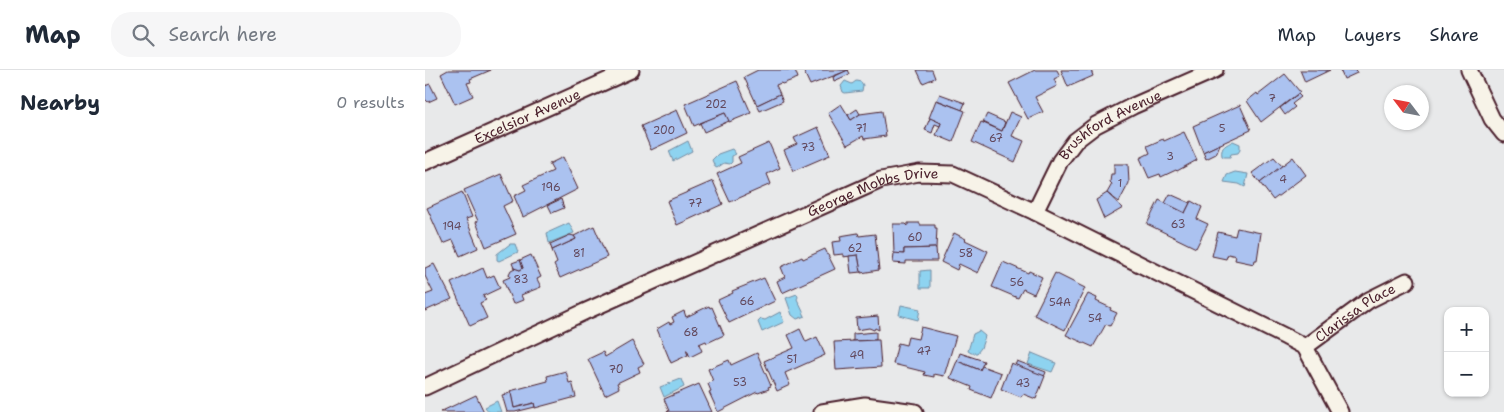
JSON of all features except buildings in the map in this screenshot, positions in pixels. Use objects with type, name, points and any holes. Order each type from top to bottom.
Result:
[{"type":"street","name":"Excelsior Avenue","points":[[425,162],[631,70]]},
{"type":"street","name":"Brushford Avenue","points":[[1035,212],[1059,161],[1075,141],[1096,125],[1215,70]]},
{"type":"street","points":[[1469,70],[1493,119],[1504,134]]},
{"type":"street","name":"George Mobbs Drive","points":[[425,388],[584,312],[881,180],[919,173],[953,174],[1035,212],[1305,347]]},
{"type":"street","name":"Clarissa Place","points":[[1305,347],[1369,300],[1407,281]]},
{"type":"street","points":[[1305,347],[1340,412]]},
{"type":"street","points":[[822,412],[865,404],[915,412]]},
{"type":"water","points":[[845,81],[852,84],[856,81],[861,82],[863,85],[862,91],[843,92],[841,86]]},
{"type":"water","points":[[688,141],[692,151],[673,161],[669,151]]},
{"type":"water","points":[[1233,141],[1240,144],[1238,153],[1231,154],[1230,157],[1222,156],[1223,148]]},
{"type":"water","points":[[732,149],[736,154],[732,156],[732,162],[730,164],[724,163],[717,168],[715,167],[712,160],[718,154]]},
{"type":"water","points":[[1235,172],[1248,174],[1245,187],[1239,184],[1224,182],[1227,175]]},
{"type":"water","points":[[569,223],[574,233],[549,243],[547,233]]},
{"type":"water","points":[[510,244],[515,244],[518,252],[499,261],[497,260],[497,254]]},
{"type":"water","points":[[930,270],[930,288],[920,288],[920,271]]},
{"type":"water","points":[[797,294],[797,299],[805,316],[797,319],[792,315],[786,298]]},
{"type":"water","points":[[901,305],[920,309],[918,320],[899,315]]},
{"type":"water","points":[[780,312],[784,322],[762,332],[758,322]]},
{"type":"water","points":[[979,331],[985,336],[981,348],[977,353],[971,353],[968,351],[973,334]]},
{"type":"water","points":[[1032,353],[1056,363],[1052,372],[1028,364]]},
{"type":"water","points":[[681,379],[684,387],[664,397],[660,387]]},
{"type":"water","points":[[497,401],[501,412],[489,412],[485,407]]}]
